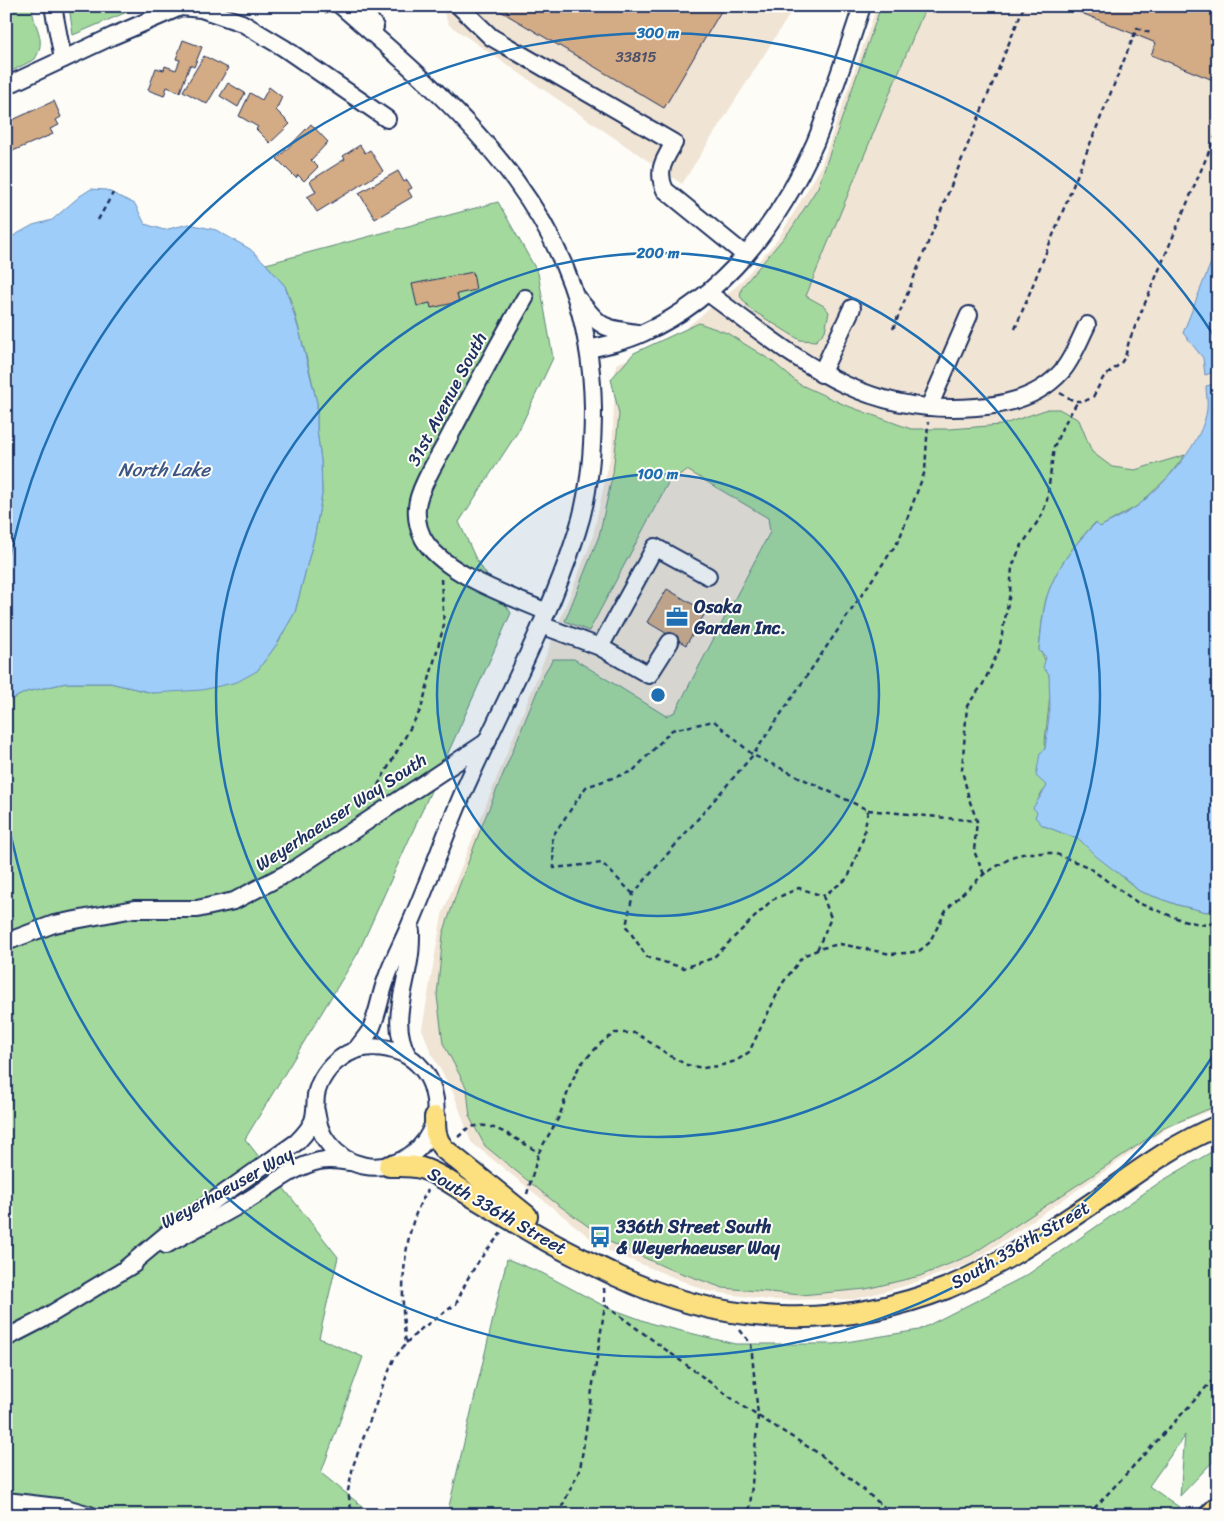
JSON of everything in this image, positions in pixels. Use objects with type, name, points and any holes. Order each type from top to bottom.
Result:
[{"type":"highway","points":[[1211,1515],[1218,1508]]},
{"type":"main road","name":"South 336th Street","points":[[435,1117],[438,1142],[456,1160],[538,1226],[602,1269]]},
{"type":"main road","name":"South 336th Street","points":[[389,1166],[412,1166],[436,1174],[545,1240],[649,1291],[726,1312],[808,1318],[843,1314],[916,1298],[946,1288],[972,1276],[1079,1213],[1170,1151],[1199,1134],[1218,1126]]},
{"type":"street","points":[[53,6],[63,59]]},
{"type":"street","points":[[342,6],[464,118],[505,164],[539,215],[556,249],[573,292],[588,349],[593,390],[593,437],[588,484],[578,529],[544,619],[463,795],[412,922],[386,979],[374,1022],[370,1031],[356,1050]]},
{"type":"street","points":[[361,6],[389,48]]},
{"type":"street","points":[[459,6],[491,37],[674,144],[665,159],[660,173],[661,182],[665,190],[745,255]]},
{"type":"street","points":[[588,349],[642,334],[686,309],[708,293],[729,273],[776,217],[794,187],[816,141],[862,6]]},
{"type":"street","points":[[6,86],[182,7],[200,9],[242,23],[284,48],[387,119]]},
{"type":"street","points":[[573,292],[597,322],[604,327],[642,334]]},
{"type":"street","points":[[708,293],[821,374],[855,390],[896,403],[948,410],[999,405],[1031,394],[1050,382],[1063,370],[1088,325]]},
{"type":"street","name":"31st Avenue South","points":[[440,559],[425,542],[417,524],[417,506],[426,481],[525,298]]},
{"type":"street","points":[[821,374],[852,308]]},
{"type":"street","points":[[928,407],[970,315]]},
{"type":"street","points":[[600,647],[655,547],[708,576]]},
{"type":"street","points":[[440,559],[544,619],[600,647],[649,675],[670,642]]},
{"type":"street","name":"Weyerhaeuser Way South","points":[[6,942],[54,924],[134,909],[197,910],[234,901],[295,870],[488,741]]},
{"type":"street","points":[[408,1056],[402,1046],[398,1024],[410,955],[412,922]]},
{"type":"street","points":[[374,1046],[392,1048],[408,1056],[421,1068],[431,1082],[436,1100],[435,1117],[430,1134],[419,1148],[406,1159],[389,1166],[371,1167],[354,1163],[339,1154],[327,1142],[319,1128],[316,1111],[316,1095],[321,1080],[330,1067],[342,1057],[356,1050],[374,1046]]},
{"type":"street","name":"Weyerhaeuser Way","points":[[125,1269],[179,1225],[297,1142],[306,1134],[316,1111]]},
{"type":"street","name":"Weyerhaeuser Way","points":[[6,1338],[41,1320],[303,1166],[332,1159],[354,1163]]},
{"type":"street","points":[[6,1501],[66,1508],[90,1515]]},
{"type":"path","points":[[893,329],[1024,6]]},
{"type":"path","points":[[1016,329],[1137,28],[1153,34]]},
{"type":"path","points":[[1050,382],[1060,393],[1074,401],[1085,401],[1093,397],[1103,378],[1121,363],[1125,357],[1133,332],[1218,130]]},
{"type":"path","points":[[98,220],[113,193]]},
{"type":"path","points":[[984,874],[974,851],[977,821],[962,770],[967,706],[983,684],[999,650],[1010,593],[1012,567],[1020,548],[1042,515],[1047,500],[1054,447],[1062,428],[1078,401]]},
{"type":"path","points":[[823,896],[799,888],[772,900],[713,958],[684,968],[647,957],[626,926],[633,894],[754,754],[899,540],[925,471],[928,407]]},
{"type":"path","points":[[366,806],[421,709],[444,625],[440,559]]},
{"type":"path","points":[[633,894],[602,863],[554,868],[552,837],[586,787],[633,771],[672,730],[714,721],[754,754],[868,810],[977,821]]},
{"type":"path","points":[[823,896],[848,878],[863,839],[868,810]]},
{"type":"path","points":[[526,1196],[539,1152],[559,1117],[571,1083],[580,1065],[601,1043],[615,1033],[636,1033],[687,1065],[703,1068],[720,1066],[736,1061],[749,1052],[782,984],[803,956],[840,944],[891,954],[919,950],[929,943],[948,909],[984,874],[1014,856],[1027,853],[1054,853],[1088,868],[1138,903],[1199,924],[1218,921]]},
{"type":"path","points":[[818,950],[831,918],[823,896]]},
{"type":"path","points":[[458,1137],[468,1128],[491,1126],[539,1152]]},
{"type":"path","points":[[406,1342],[402,1319],[406,1261],[416,1212],[429,1187]]},
{"type":"path","points":[[356,1515],[351,1509],[348,1492],[353,1466],[382,1385],[394,1359],[406,1342],[456,1304],[468,1278],[480,1259],[504,1229]]},
{"type":"path","points":[[558,1515],[580,1469],[605,1305],[602,1269]]},
{"type":"path","points":[[605,1305],[745,1408],[818,1453],[894,1515]]},
{"type":"path","points":[[726,1312],[751,1344],[758,1415],[750,1507],[746,1515]]},
{"type":"path","points":[[1088,1515],[1218,1374]]},
{"type":"path","points":[[347,1515],[351,1509]]},
{"type":"shaded area","points":[[441,6],[795,6],[682,184],[449,25]]},
{"type":"shaded area","points":[[877,6],[1218,6],[1218,1108],[1172,1125],[969,1264],[901,1287],[855,1299],[770,1300],[707,1291],[604,1249],[471,1142],[454,1094],[431,1053],[422,1029],[442,915],[592,540],[612,449],[616,364],[669,342],[738,285],[778,239],[820,169]]},
{"type":"green space","points":[[6,6],[32,6],[40,45],[35,59],[6,74]]},
{"type":"green space","points":[[69,6],[141,6],[73,35]]},
{"type":"green space","points":[[881,6],[926,6],[806,296],[824,306],[829,312],[825,331],[816,341],[800,340],[750,309],[740,296],[742,287],[792,228],[818,187]]},
{"type":"green space","points":[[498,202],[538,273],[553,358],[519,430],[459,522],[475,557],[511,613],[358,953],[245,1139],[338,1257],[319,1338],[363,1357],[321,1473],[373,1515],[6,1515],[6,702],[26,692],[66,683],[110,683],[153,693],[257,671],[277,644],[295,612],[315,534],[322,494],[317,403],[308,364],[293,307],[285,286],[266,264]]},
{"type":"green space","points":[[699,323],[727,333],[772,361],[799,384],[845,405],[911,429],[950,429],[1001,425],[1048,409],[1059,409],[1079,420],[1092,452],[1112,467],[1135,470],[1185,455],[1169,476],[1139,505],[1100,527],[1095,523],[1066,558],[1054,578],[1046,599],[1039,650],[1049,672],[1050,699],[1045,739],[1047,783],[1038,799],[1037,806],[1042,825],[1080,840],[1139,891],[1178,905],[1207,912],[1218,905],[1218,1105],[1164,1128],[971,1255],[920,1276],[866,1289],[801,1295],[723,1288],[667,1268],[610,1242],[553,1201],[485,1146],[470,1118],[467,1089],[443,1043],[437,996],[443,934],[483,823],[545,672],[553,659],[574,659],[666,716],[675,712],[770,532],[768,518],[687,470],[669,481],[589,631],[565,621],[599,536],[613,473],[619,414],[611,379],[634,353]]},
{"type":"green space","points":[[1218,1148],[1218,1456],[1180,1496],[1185,1435],[1149,1486],[1179,1507],[1172,1515],[447,1515],[507,1259],[542,1273],[604,1306],[653,1324],[735,1344],[834,1344],[919,1330],[1027,1275],[1160,1182]]},
{"type":"water","name":"North Lake","points":[[91,189],[106,190],[135,204],[145,224],[164,230],[189,224],[216,230],[250,249],[285,286],[300,334],[317,403],[322,494],[315,534],[295,612],[277,644],[257,671],[237,682],[202,690],[153,693],[110,683],[66,683],[26,692],[6,702],[6,240],[33,225],[52,220]]},
{"type":"water","points":[[1218,245],[1218,362],[1215,363],[1211,373],[1205,375],[1203,358],[1183,333]]},
{"type":"water","points":[[1215,384],[1218,391],[1218,905],[1207,912],[1178,905],[1139,891],[1097,857],[1080,840],[1042,825],[1035,817],[1037,812],[1033,808],[1047,786],[1036,776],[1040,753],[1045,749],[1050,708],[1049,674],[1043,668],[1046,657],[1039,650],[1046,600],[1054,579],[1066,558],[1096,523],[1100,527],[1136,507],[1161,485],[1182,461],[1204,422],[1207,406],[1206,386]]},
{"type":"building","points":[[492,6],[724,6],[664,108]]},
{"type":"building","points":[[1064,6],[1218,6],[1218,82],[1151,55],[1156,43]]},
{"type":"building","points":[[183,40],[202,47],[194,67],[190,65],[180,92],[167,87],[164,96],[148,90],[156,68],[164,70],[165,66],[176,70],[180,60],[176,59]]},
{"type":"building","points":[[204,56],[228,68],[207,104],[183,91]]},
{"type":"building","points":[[228,83],[245,93],[238,107],[220,96]]},
{"type":"building","points":[[269,87],[282,97],[276,110],[290,124],[270,143],[256,129],[258,127],[239,116],[250,93],[262,100]]},
{"type":"building","points":[[54,101],[61,117],[56,120],[59,125],[50,129],[53,134],[8,153],[9,155],[6,156],[6,123]]},
{"type":"building","points":[[311,124],[328,142],[311,160],[318,167],[304,181],[298,175],[296,178],[277,159]]},
{"type":"building","points":[[360,145],[365,153],[370,150],[383,171],[317,212],[307,197],[316,192],[310,181],[345,159],[343,156]]},
{"type":"building","points":[[398,171],[404,182],[407,180],[412,188],[408,190],[412,197],[375,219],[359,193]]},
{"type":"building","points":[[473,272],[476,290],[457,294],[459,302],[431,308],[430,303],[417,306],[412,284]]},
{"type":"building","name":"Osaka Garden Inc.","points":[[667,589],[706,612],[686,645],[647,622]]},
{"type":"place","name":"Osaka Garden Inc.","points":[[677,617]]},
{"type":"place","name":"336th Street South & Weyerhaeuser Way","points":[[600,1237]]}]
